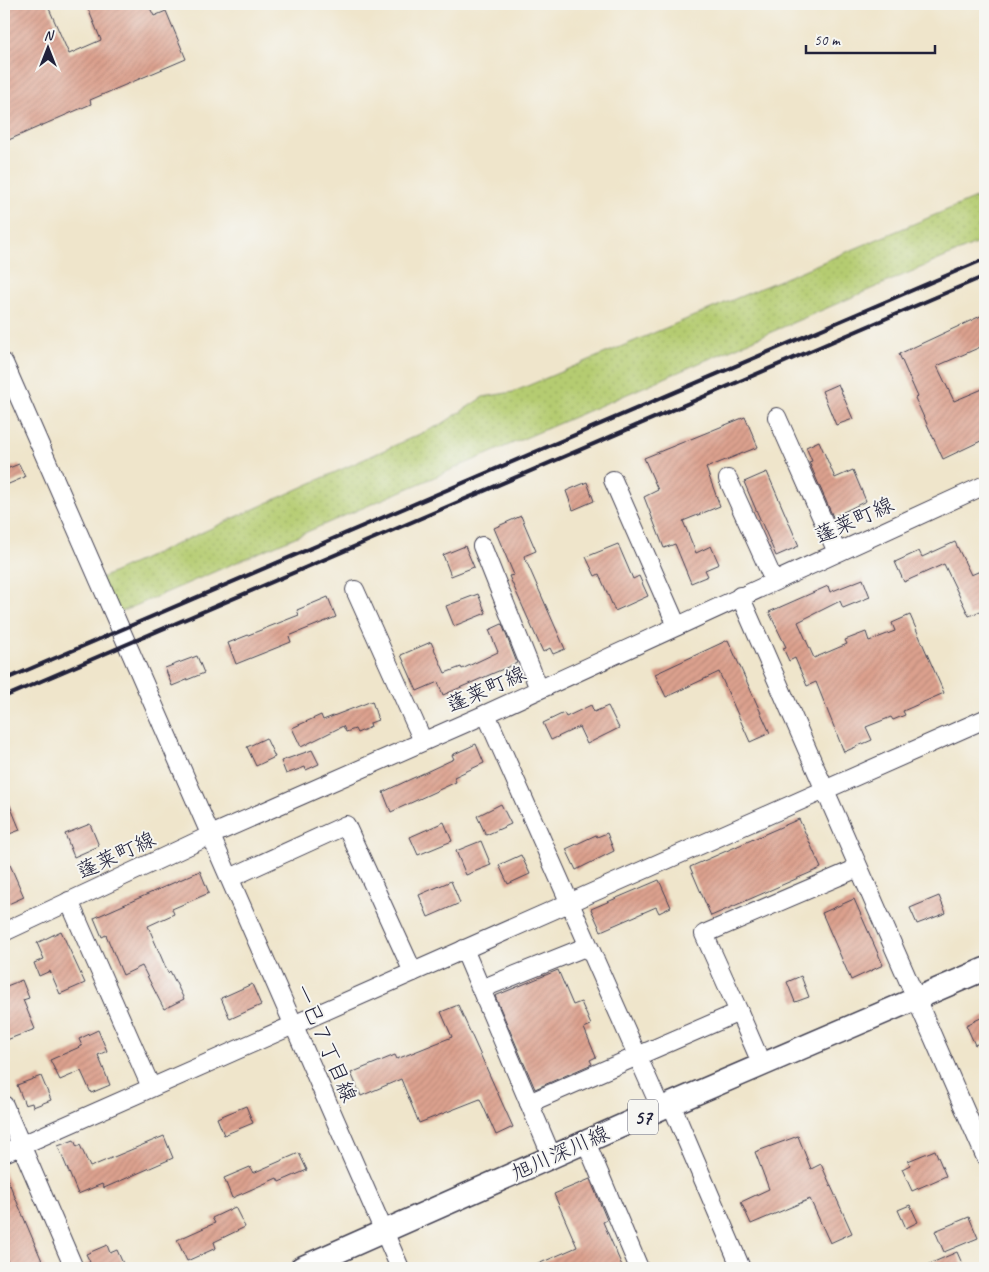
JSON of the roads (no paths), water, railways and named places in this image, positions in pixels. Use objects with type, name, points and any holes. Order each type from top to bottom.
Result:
[{"type":"main road","name":"旭川深川線","points":[[302,1268],[586,1142],[985,969]]},
{"type":"street","name":"一已７丁目線","points":[[4,363],[400,1268]]},
{"type":"street","points":[[777,417],[837,552]]},
{"type":"street","points":[[728,479],[774,581]]},
{"type":"street","points":[[613,480],[676,626]]},
{"type":"street","name":"蓬莱町線","points":[[4,932],[211,835],[486,714],[740,596],[985,486]]},
{"type":"street","points":[[482,546],[539,689]]},
{"type":"street","points":[[355,590],[424,741]]},
{"type":"street","points":[[740,596],[985,1156]]},
{"type":"street","points":[[486,714],[637,1056],[666,1107],[738,1267]]},
{"type":"street","points":[[4,1152],[985,719]]},
{"type":"street","points":[[230,878],[346,825],[413,972]]},
{"type":"street","points":[[762,1065],[704,934],[858,868]]},
{"type":"street","points":[[69,902],[151,1087]]},
{"type":"street","points":[[481,989],[588,946]]},
{"type":"street","points":[[464,949],[552,1157]]},
{"type":"street","points":[[529,1103],[739,1012]]},
{"type":"street","points":[[4,1105],[74,1268]]},
{"type":"street","points":[[586,1142],[639,1268]]},
{"type":"railway","points":[[4,680],[985,259]]},
{"type":"railway","points":[[4,697],[985,276]]}]
